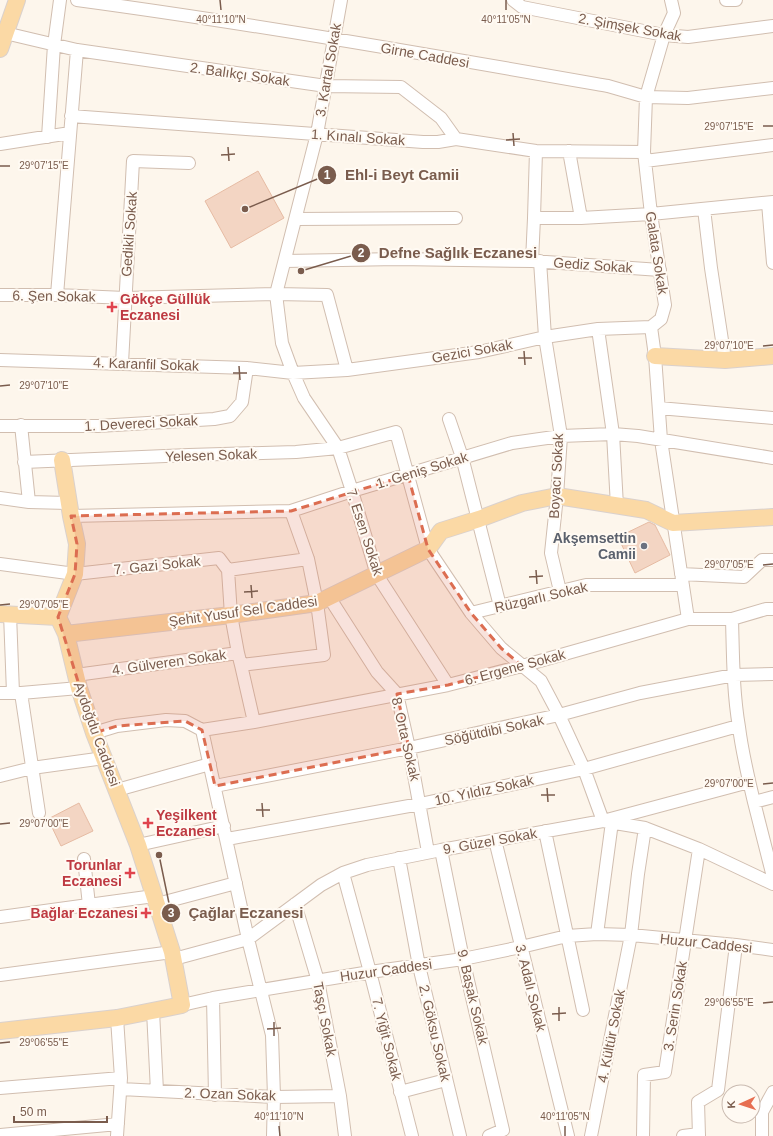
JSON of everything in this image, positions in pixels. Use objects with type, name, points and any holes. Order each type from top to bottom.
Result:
[{"type":"main road","points":[[0,49],[16,0]]},
{"type":"main road","points":[[655,356],[725,360],[773,356]]},
{"type":"main road","points":[[5,614],[58,617],[75,574],[77,544],[62,460]]},
{"type":"main road","name":"Şehit Yusuf Sel Caddesi","points":[[66,634],[231,615],[323,600],[428,549],[441,531],[522,503],[557,496],[646,510],[673,523],[773,517]]},
{"type":"main road","name":"Aydoğdu Caddesi","points":[[58,617],[66,634],[77,681],[94,733],[138,845],[156,900],[173,955],[182,1005]]},
{"type":"main road","name":"Huzur Caddesi","points":[[0,1031],[117,1018],[182,1005]]},
{"type":"street","points":[[48,137],[54,45],[60,0]]},
{"type":"street","name":"Girne Caddesi","points":[[77,0],[147,9],[334,39],[608,86],[646,97],[688,98],[773,88]]},
{"type":"street","name":"3. Kartal Sokak","points":[[293,373],[282,343],[276,294],[317,134],[341,0]]},
{"type":"street","name":"2. Şimşek Sokak","points":[[513,0],[522,7],[664,35],[688,37],[773,26]]},
{"type":"street","name":"Galata Sokak","points":[[651,327],[661,319],[665,305],[651,214],[645,156],[646,97],[664,35],[674,13],[671,0]]},
{"type":"street","points":[[726,0],[736,0]]},
{"type":"street","name":"2. Balıkçı Sokak","points":[[5,33],[77,50],[326,86],[402,87],[441,118],[456,139]]},
{"type":"street","points":[[57,296],[77,50]]},
{"type":"street","name":"1. Kınalı Sokak","points":[[71,116],[423,142],[438,142],[456,139],[536,151],[569,151],[645,156],[773,145]]},
{"type":"street","points":[[0,144],[70,133]]},
{"type":"street","name":"Boyacı Sokak","points":[[536,151],[534,218],[536,261],[560,436],[557,496],[551,554],[560,591]]},
{"type":"street","points":[[569,151],[581,218]]},
{"type":"street","name":"Gedikli Sokak","points":[[122,363],[133,161],[189,163]]},
{"type":"street","points":[[534,218],[581,218],[651,214],[770,202],[773,263]]},
{"type":"street","points":[[704,209],[725,360]]},
{"type":"street","points":[[296,219],[456,218]]},
{"type":"street","name":"Gediz Sokak","points":[[285,261],[398,259],[536,261],[660,270]]},
{"type":"street","name":"6. Şen Sokak","points":[[0,295],[125,298],[276,294],[327,295],[347,370]]},
{"type":"street","points":[[651,327],[655,356],[661,440],[688,619]]},
{"type":"street","name":"Gezici Sokak","points":[[293,373],[347,370],[479,352],[546,337],[598,329],[651,327]]},
{"type":"street","points":[[598,329],[613,434],[617,506]]},
{"type":"street","name":"4. Karanfil Sokak","points":[[0,360],[247,368],[293,373]]},
{"type":"street","name":"1. Devereci Sokak","points":[[0,426],[98,426],[214,419],[230,416],[242,402],[247,368]]},
{"type":"street","name":"7. Esen Sokak","points":[[293,373],[304,398],[338,448],[377,575],[448,685]]},
{"type":"street","points":[[659,408],[773,418]]},
{"type":"street","points":[[449,419],[462,458],[479,519],[500,606]]},
{"type":"street","points":[[21,425],[29,502]]},
{"type":"street","name":"Yelesen Sokak","points":[[24,462],[296,452],[338,448],[396,432],[408,475]]},
{"type":"street","name":"1. Geniş Sokak","points":[[0,498],[70,510],[291,511],[512,443],[560,436],[613,434],[773,458]]},
{"type":"street","points":[[408,475],[428,549],[471,613],[501,648],[541,682],[559,715],[608,822],[597,934]]},
{"type":"street","points":[[291,511],[323,600]]},
{"type":"street","name":"7. Gazi Sokak","points":[[0,564],[75,574],[219,558],[228,570]]},
{"type":"street","points":[[238,653],[231,615],[228,570],[308,559]]},
{"type":"street","name":"Rüzgarlı Sokak","points":[[471,613],[586,585],[744,577],[762,560],[773,560]]},
{"type":"street","name":"4. Gülveren Sokak","points":[[0,693],[17,693],[238,653],[241,666],[324,655],[323,600]]},
{"type":"street","name":"8. Orta Sokak","points":[[323,600],[377,672],[397,694],[420,804],[428,852]]},
{"type":"street","name":"6. Ergene Sokak","points":[[202,730],[254,722],[448,685],[522,666],[688,619],[732,619],[766,609],[773,609]]},
{"type":"street","points":[[5,614],[17,693],[32,768],[39,813]]},
{"type":"street","points":[[732,619],[738,726],[749,782],[773,878]]},
{"type":"street","points":[[241,666],[254,722]]},
{"type":"street","name":"Söğütdibi Sokak","points":[[215,786],[409,748],[559,715],[640,693],[734,675],[773,674]]},
{"type":"street","points":[[94,733],[117,726],[166,720],[185,721],[202,730],[248,939],[272,1035],[274,1097],[273,1136]]},
{"type":"street","name":"10. Yıldız Sokak","points":[[227,839],[420,804],[584,769],[738,726]]},
{"type":"street","points":[[0,776],[32,768],[104,758]]},
{"type":"street","points":[[117,790],[210,764]]},
{"type":"street","name":"9. Güzel Sokak","points":[[248,939],[321,885],[343,873],[367,865],[428,852],[545,831],[608,822],[749,782]]},
{"type":"street","points":[[754,802],[773,796]]},
{"type":"street","points":[[608,822],[645,828],[699,849],[773,884]]},
{"type":"street","points":[[138,845],[224,826]]},
{"type":"street","name":"4. Kültür Sokak","points":[[591,1136],[631,935],[645,828]]},
{"type":"street","points":[[545,831],[583,1010]]},
{"type":"street","name":"3. Adalı Sokak","points":[[495,840],[568,1136]]},
{"type":"street","name":"3. Serin Sokak","points":[[643,1136],[644,1075],[665,1072],[699,849]]},
{"type":"street","name":"9. Başak Sokak","points":[[441,850],[464,959],[504,1130],[489,1136]]},
{"type":"street","name":"2. Göksu Sokak","points":[[399,858],[419,966],[460,1136]]},
{"type":"street","points":[[84,859],[89,905]]},
{"type":"street","name":"7. Yiğit Sokak","points":[[343,873],[412,1136]]},
{"type":"street","points":[[0,917],[89,905],[156,900],[236,883]]},
{"type":"street","name":"Taşçı Sokak","points":[[295,904],[318,981],[340,1096],[345,1136]]},
{"type":"street","name":"Huzur Caddesi","points":[[182,1005],[213,998],[370,972],[464,959],[567,936],[597,934],[631,935],[773,950]]},
{"type":"street","points":[[0,975],[173,955],[248,939]]},
{"type":"street","points":[[683,1136],[699,1135],[698,1102],[718,1090],[736,945]]},
{"type":"street","points":[[213,998],[215,1095]]},
{"type":"street","points":[[153,1011],[157,1091]]},
{"type":"street","points":[[0,1135],[117,1130],[121,1084],[117,1018]]},
{"type":"street","points":[[400,1092],[446,1080]]},
{"type":"street","name":"2. Ozan Sokak","points":[[0,1088],[121,1084],[157,1091],[215,1095],[274,1097],[340,1096]]},
{"type":"street","points":[[762,1136],[762,1112],[773,1092]]},
{"type":"highlighted area","points":[[408,475],[428,549],[471,613],[501,648],[522,666],[448,685],[397,694],[409,748],[215,786],[202,730],[185,721],[117,726],[94,733],[58,617],[75,574],[77,544],[71,516],[291,511]]},
{"type":"building","points":[[258,171],[284,218],[231,248],[205,201]]},
{"type":"building","name":"Akşemsettin Camii","points":[[649,522],[655,525],[670,555],[635,573],[618,537]]},
{"type":"building","points":[[79,803],[93,831],[61,846],[48,819]]},
{"type":"place","name":"Ehl-i Beyt Camii","points":[[245,209]]},
{"type":"place","name":"Defne Sağlık Eczanesi","points":[[301,271]]},
{"type":"place","name":"Gökçe Güllük Eczanesi","points":[[112,307]]},
{"type":"place","name":"Akşemsettin Camii","points":[[644,546]]},
{"type":"place","name":"Yeşilkent Eczanesi","points":[[148,823]]},
{"type":"place","name":"Çağlar Eczanesi","points":[[159,855]]},
{"type":"place","name":"Torunlar Eczanesi","points":[[130,873]]},
{"type":"place","name":"Bağlar Eczanesi","points":[[146,913]]}]
